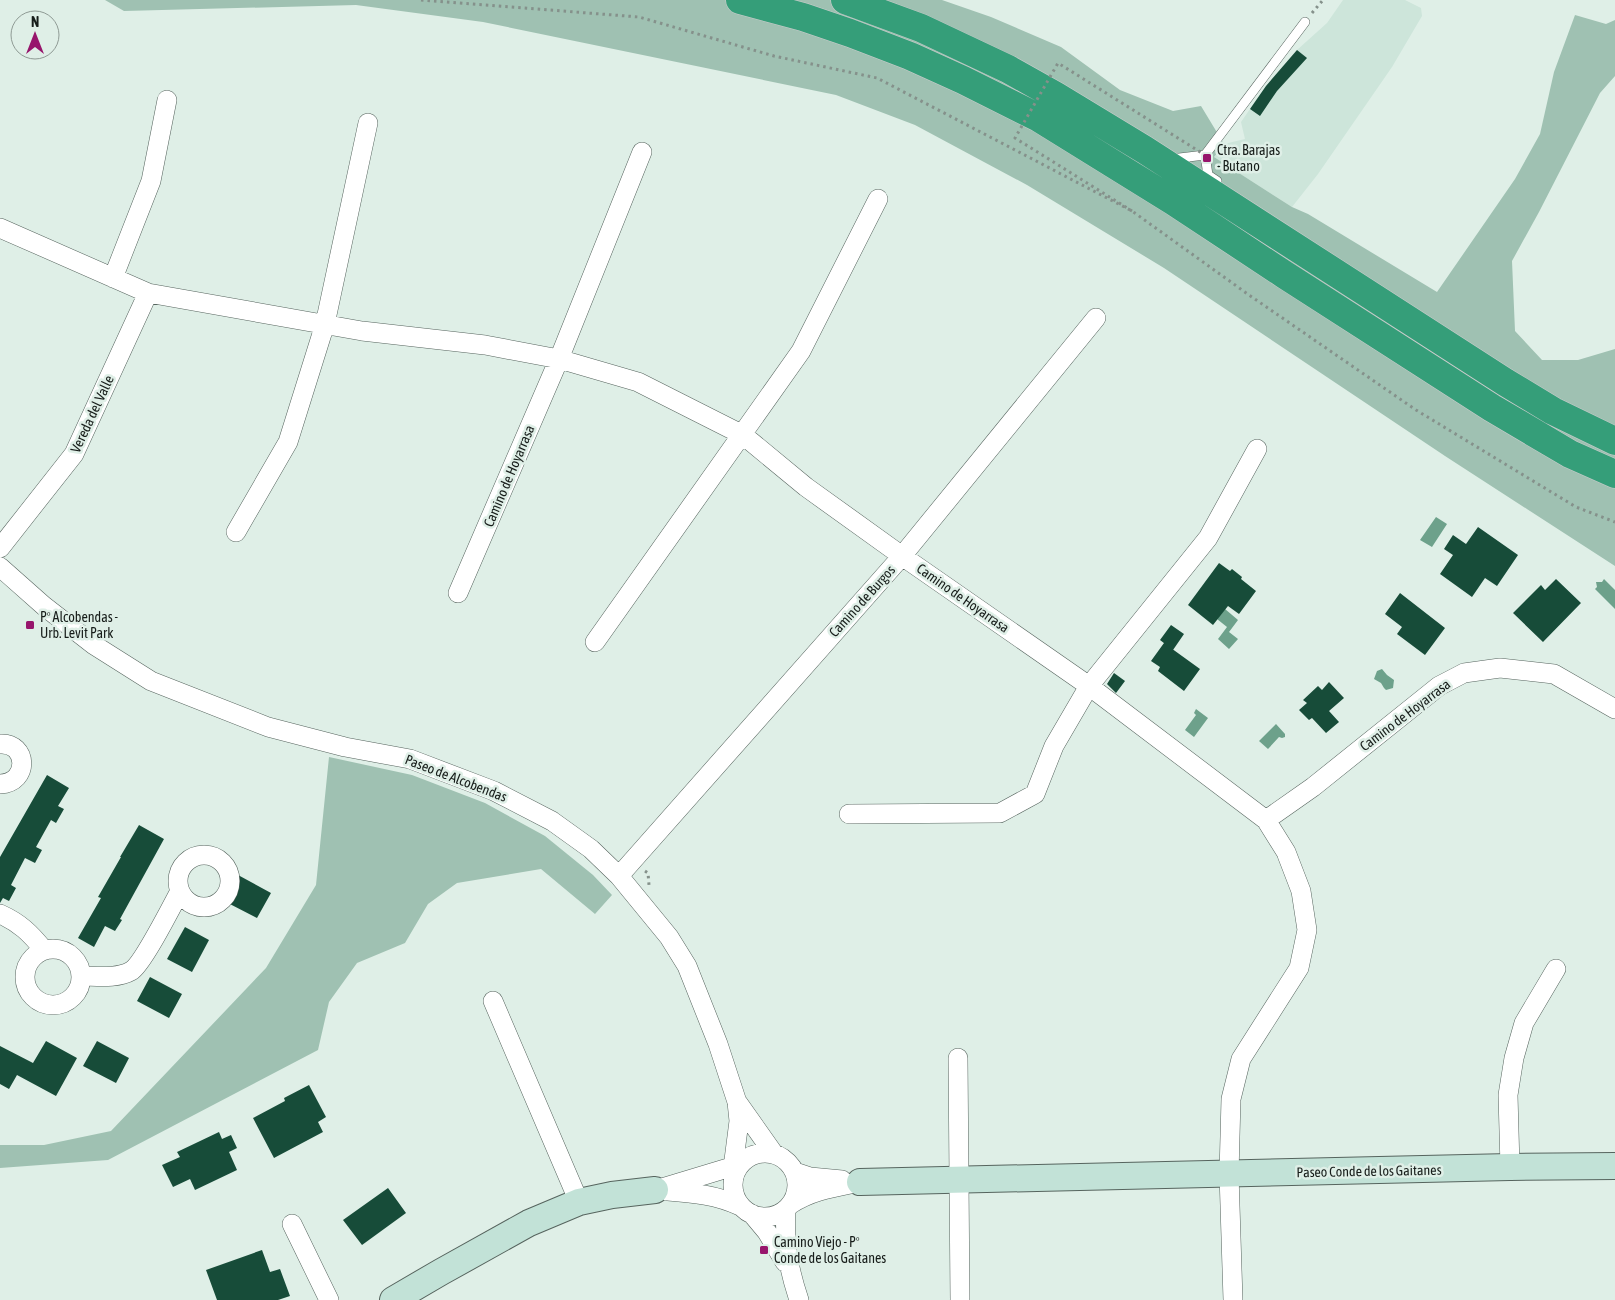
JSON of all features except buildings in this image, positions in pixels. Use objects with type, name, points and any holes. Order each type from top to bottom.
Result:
[{"type":"highway","points":[[740,0],[812,20],[910,56],[964,80],[1039,118],[1173,200],[1285,275],[1492,408],[1570,454],[1615,474]]},
{"type":"highway","points":[[845,0],[921,28],[1008,69],[1285,235],[1506,382],[1553,411],[1615,441]]},
{"type":"street","points":[[114,278],[151,181],[167,100]]},
{"type":"street","points":[[236,532],[288,442],[325,324],[368,123]]},
{"type":"street","name":"Camino de Hoyarrasa","points":[[458,593],[559,359],[642,152]]},
{"type":"street","points":[[595,642],[743,436],[801,351],[878,199]]},
{"type":"street","name":"Camino de Hoyarrasa","points":[[0,228],[148,293],[362,331],[485,345],[559,359],[638,382],[743,436],[806,487],[1090,686],[1266,820],[1286,852],[1301,891],[1307,930],[1299,968],[1242,1059],[1230,1100],[1229,1174]]},
{"type":"street","name":"Vereda del Valle","points":[[0,548],[74,454],[148,293]]},
{"type":"street","name":"Camino de Burgos","points":[[619,876],[902,556],[1096,318]]},
{"type":"street","points":[[849,814],[1000,813],[1035,794],[1054,746],[1090,686],[1208,538],[1257,449]]},
{"type":"street","name":"Paseo de Alcobendas","points":[[0,567],[44,606],[94,645],[152,680],[268,727],[345,747],[410,758],[494,790],[552,821],[592,850],[619,876],[669,937],[688,966],[718,1044],[737,1102],[739,1120],[737,1168]]},
{"type":"street","name":"Camino de Hoyarrasa","points":[[1266,820],[1313,786],[1439,686],[1464,673],[1500,668],[1554,674],[1615,709]]},
{"type":"street","points":[[0,744],[12,746],[18,751],[22,766],[14,780],[7,784],[0,784]]},
{"type":"street","points":[[81,976],[111,976],[133,970],[142,959],[180,891]]},
{"type":"street","points":[[0,914],[15,921],[28,931],[44,950]]},
{"type":"street","points":[[55,949],[66,952],[74,959],[80,968],[81,976],[78,990],[71,998],[62,1004],[50,1005],[40,1002],[31,995],[26,985],[24,974],[28,964],[35,955],[44,950],[55,949]]},
{"type":"street","points":[[1510,1167],[1508,1095],[1514,1058],[1524,1023],[1556,969]]},
{"type":"street","points":[[492,1001],[578,1202]]},
{"type":"street","points":[[958,1058],[960,1300]]},
{"type":"street","name":"Paseo de Alcobendas","points":[[737,1102],[774,1154]]},
{"type":"street","points":[[393,1300],[528,1223],[578,1202],[612,1195],[654,1190],[737,1168],[753,1155],[763,1153],[774,1154],[783,1158],[795,1172],[798,1185],[796,1196],[789,1206],[774,1216],[746,1210],[731,1202],[704,1194],[654,1190]]},
{"type":"street","name":"Paseo Conde de los Gaitanes","points":[[795,1172],[810,1177],[860,1182],[1615,1166]]},
{"type":"street","points":[[737,1168],[733,1189],[746,1210],[766,1232],[789,1270],[799,1300]]},
{"type":"street","points":[[1229,1174],[1233,1300]]},
{"type":"street","name":"Paseo Conde de los Gaitanes","points":[[789,1206],[802,1197],[815,1192],[860,1182]]},
{"type":"street","points":[[789,1206],[785,1226],[789,1270]]},
{"type":"street","points":[[292,1224],[329,1300]]},
{"type":"lane","points":[[1223,185],[1208,175],[1205,155],[1305,22]]},
{"type":"lane","points":[[1145,150],[1172,159],[1205,155]]},
{"type":"path","points":[[421,0],[639,17],[774,56],[877,78],[1132,211]]},
{"type":"path","points":[[1305,22],[1323,0]]},
{"type":"path","points":[[1205,155],[1058,63],[1016,138],[1132,211],[1249,295],[1416,410],[1576,507],[1615,522]]},
{"type":"path","points":[[632,862],[648,873],[649,887]]},
{"type":"shaded area","points":[[105,0],[942,0],[991,17],[1061,47],[1120,90],[1173,111],[1201,106],[1224,144],[1214,157],[1292,207],[1308,214],[1437,292],[1515,179],[1540,134],[1554,72],[1575,15],[1606,24],[1615,20],[1615,76],[1600,93],[1512,261],[1515,331],[1542,360],[1578,360],[1615,349],[1615,566],[1445,456],[1164,268],[1027,185],[915,125],[836,95],[483,22],[356,5],[124,11]]},
{"type":"shaded area","points":[[1343,0],[1405,0],[1421,8],[1422,16],[1392,67],[1318,174],[1292,207],[1214,157],[1224,144],[1245,139],[1241,122],[1266,86],[1297,50],[1327,23]]},
{"type":"shaded area","points":[[1436,517],[1447,524],[1432,547],[1420,540]]},
{"type":"shaded area","points":[[1604,579],[1615,590],[1615,609],[1595,589],[1597,587],[1596,582],[1602,582]]},
{"type":"shaded area","points":[[1225,609],[1238,620],[1229,632],[1238,639],[1229,649],[1218,639],[1227,627],[1217,619]]},
{"type":"shaded area","points":[[1382,669],[1394,680],[1393,688],[1386,690],[1381,683],[1374,679],[1377,671]]},
{"type":"shaded area","points":[[1196,709],[1208,718],[1194,737],[1185,730],[1196,715],[1194,713]]},
{"type":"shaded area","points":[[1276,724],[1285,734],[1285,737],[1279,737],[1268,749],[1259,741]]},
{"type":"shaded area","points":[[329,757],[412,775],[485,803],[545,836],[593,875],[612,895],[595,914],[541,869],[457,883],[428,904],[405,943],[357,963],[329,1002],[318,1050],[108,1160],[0,1168],[0,1145],[44,1145],[111,1131],[266,968],[316,885]]},
{"type":"place","name":"Ctra. Barajas - Butano","points":[[1207,158]]},
{"type":"place","name":"Pº Alcobendas - Urb. Levit Park","points":[[30,625]]},
{"type":"place","name":"Camino Viejo - Pº Conde de los Gaitanes","points":[[764,1250]]}]
